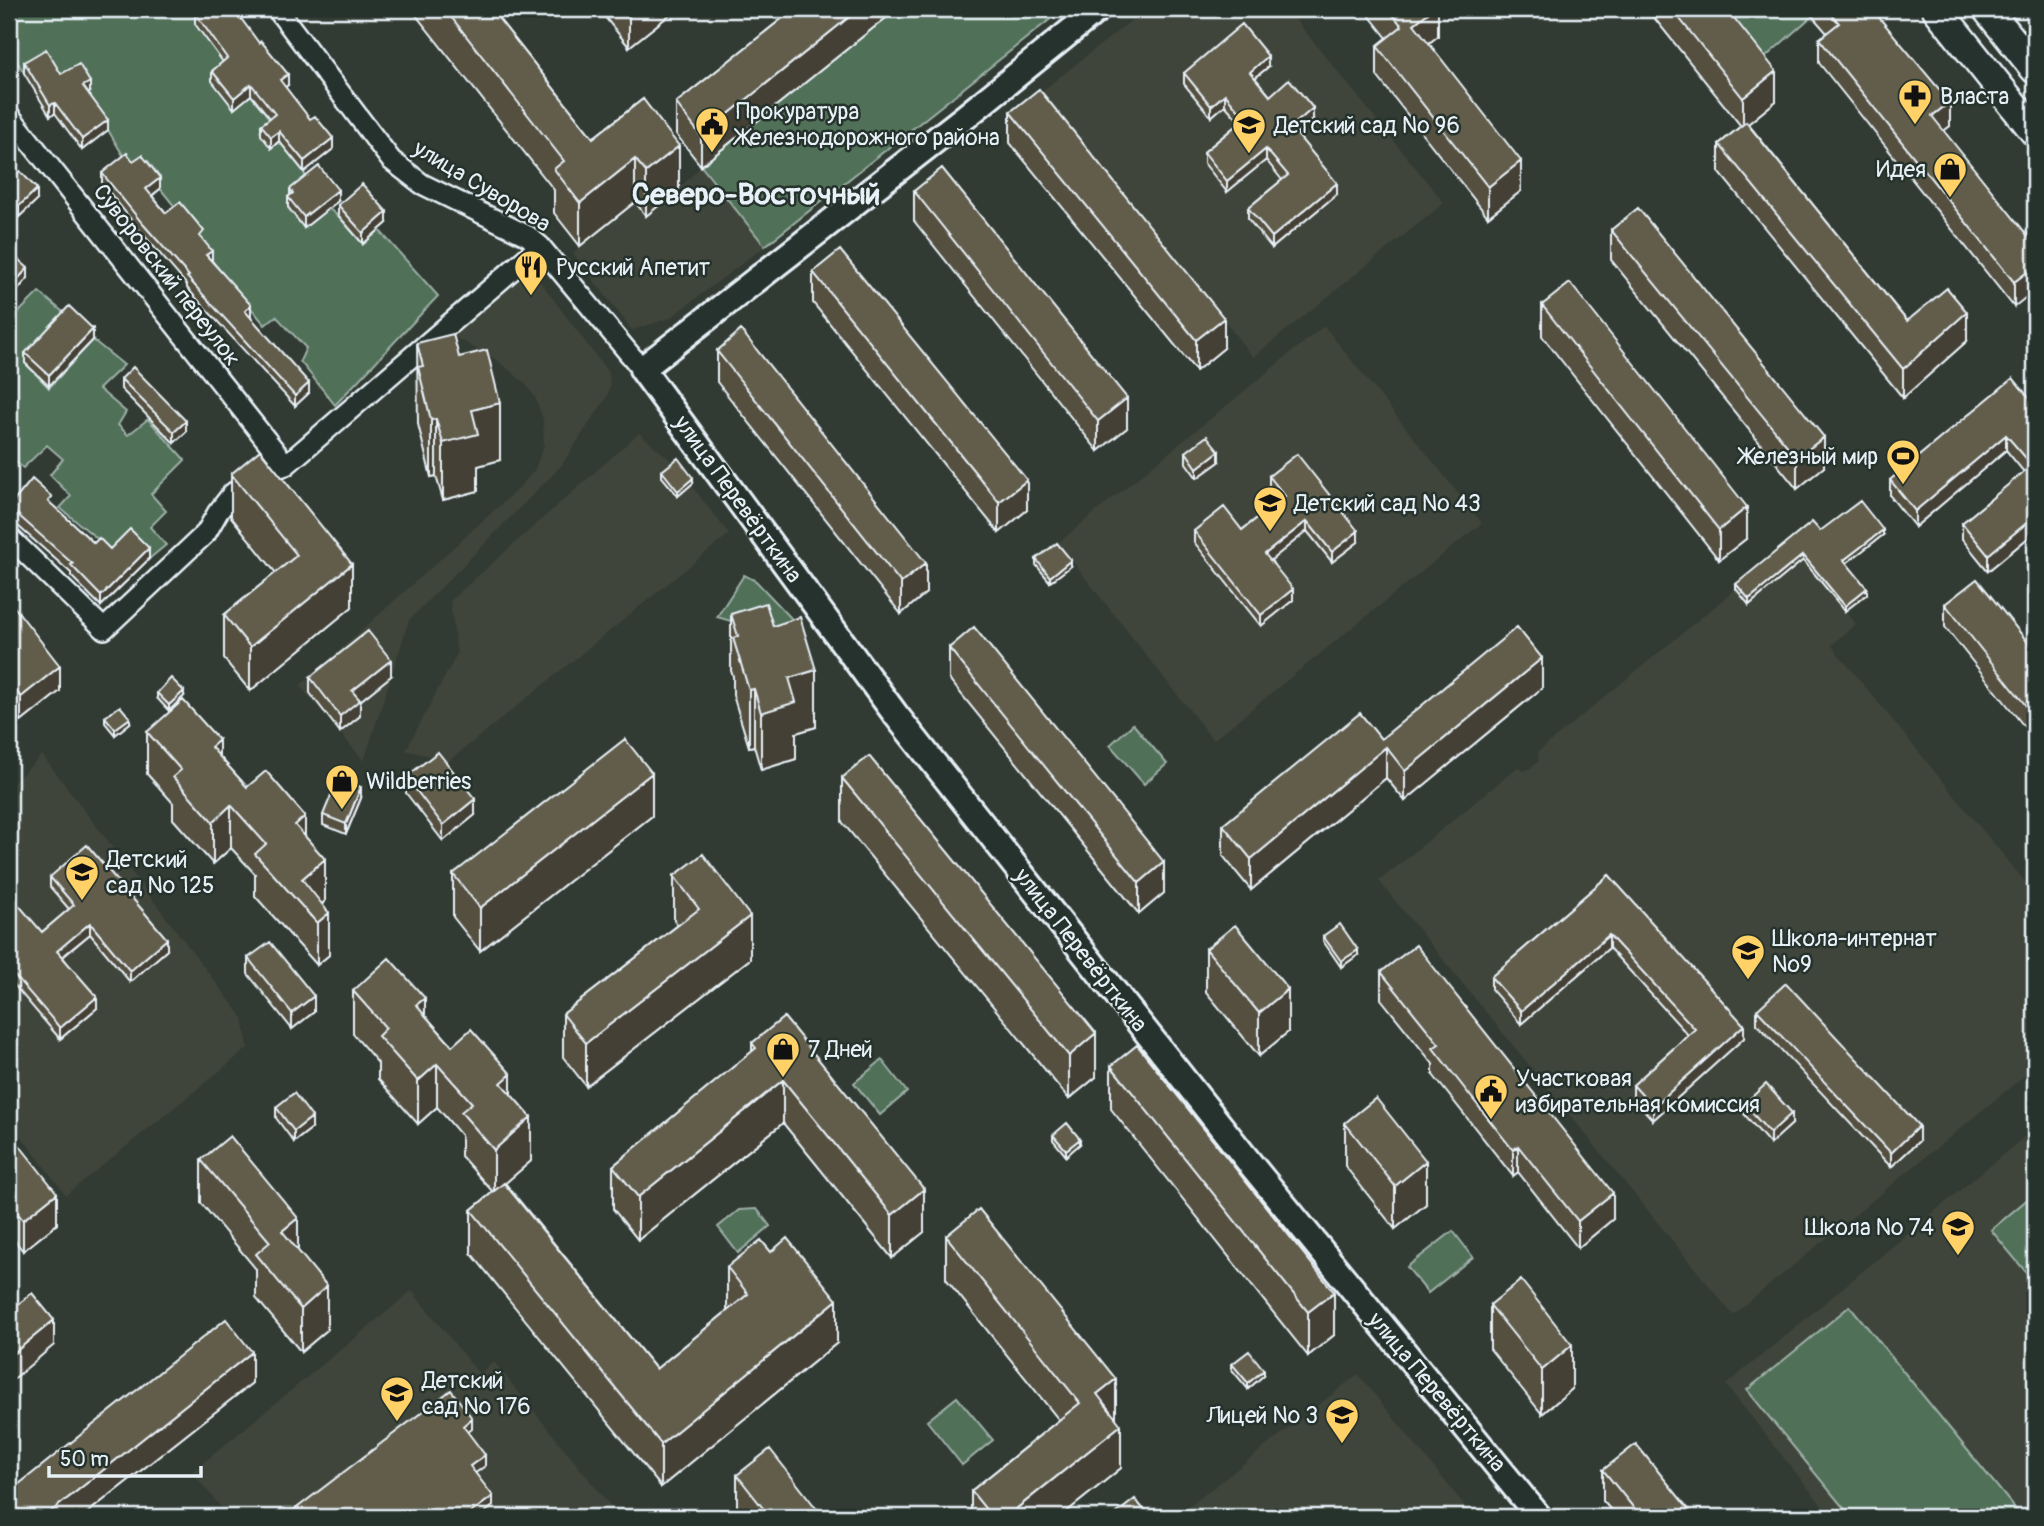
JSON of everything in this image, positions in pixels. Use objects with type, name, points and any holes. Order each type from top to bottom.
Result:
[{"type":"main road","points":[[1937,9],[2035,132]]},
{"type":"main road","points":[[1987,9],[2035,69]]},
{"type":"street","name":"улица Суворова","points":[[277,9],[391,160],[422,184],[528,236],[540,246],[642,369]]},
{"type":"street","points":[[642,369],[965,117],[1098,9]]},
{"type":"street","name":"Суворовский переулок","points":[[9,115],[286,465]]},
{"type":"street","points":[[9,537],[104,629],[206,533],[232,494],[259,474],[286,465],[540,246]]},
{"type":"street","name":"улица Перевёрткина","points":[[642,369],[896,715],[1245,1157],[1539,1517]]},
{"type":"shaded area","name":"Детский сад № 96","points":[[1146,9],[1287,9],[1444,203],[1253,357],[1042,91]]},
{"type":"shaded area","points":[[701,166],[765,246],[670,318],[632,330],[573,253],[635,202],[646,215],[679,189]]},
{"type":"shaded area","points":[[525,272],[536,276],[609,374],[607,397],[560,467],[409,620],[364,761],[300,686],[518,489],[534,471],[544,446],[543,419],[535,397],[525,383],[497,360],[453,336]]},
{"type":"shaded area","name":"Детский сад № 43","points":[[1324,326],[1482,523],[1213,740],[1058,543]]},
{"type":"shaded area","points":[[639,433],[674,463],[729,534],[449,761],[406,750],[457,654],[450,601]]},
{"type":"shaded area","name":"Школа-интернат №9","points":[[1803,560],[1856,624],[1831,645],[2035,894],[2035,1067],[1733,1315],[1379,881],[1518,767],[1524,771],[1531,768],[1539,761],[1538,752],[1736,589],[1749,605]]},
{"type":"shaded area","name":"Детский сад № 125","points":[[42,755],[243,1018],[248,1048],[66,1195],[9,1120],[9,787]]},
{"type":"shaded area","name":"Школа № 74","points":[[2035,1128],[2035,1517],[1831,1517],[1726,1385]]},
{"type":"shaded area","name":"Детский сад № 176","points":[[412,1291],[479,1374],[494,1362],[617,1514],[613,1517],[229,1517],[192,1472]]},
{"type":"shaded area","name":"Лицей № 3","points":[[1358,1374],[1474,1517],[1176,1517]]},
{"type":"green space","points":[[9,9],[216,9],[224,39],[234,108],[251,95],[272,122],[260,131],[271,148],[281,141],[304,172],[308,186],[288,208],[304,227],[328,208],[363,244],[379,230],[438,296],[335,405],[300,361],[306,348],[276,316],[265,325],[200,246],[180,213],[150,176],[155,171],[148,161],[133,172],[108,130],[86,101],[90,92],[61,85],[46,60],[24,73],[9,48]]},
{"type":"green space","points":[[897,9],[1063,9],[765,246],[701,166]]},
{"type":"green space","points":[[1702,9],[1820,9],[1751,70]]},
{"type":"green space","points":[[39,292],[69,317],[25,363],[49,388],[93,340],[124,365],[99,389],[126,412],[118,425],[128,435],[148,419],[185,460],[151,494],[166,511],[150,527],[166,545],[149,559],[116,554],[60,508],[71,496],[50,475],[63,459],[47,445],[23,468],[9,456],[9,306],[17,314]]},
{"type":"green space","points":[[744,575],[756,581],[793,620],[782,636],[717,617]]},
{"type":"green space","points":[[1133,724],[1167,764],[1144,784],[1110,745]]},
{"type":"green space","points":[[882,1060],[907,1092],[880,1115],[854,1083]]},
{"type":"green space","points":[[2035,1193],[2035,1283],[1991,1230]]},
{"type":"green space","points":[[757,1209],[770,1226],[738,1253],[718,1227],[739,1210]]},
{"type":"green space","points":[[1453,1231],[1473,1257],[1428,1293],[1407,1267]]},
{"type":"green space","points":[[1850,1306],[2022,1517],[1851,1517],[1747,1390]]},
{"type":"green space","points":[[957,1397],[993,1440],[962,1465],[927,1421]]},
{"type":"building","points":[[201,9],[234,9],[259,43],[261,41],[288,74],[280,80],[310,119],[315,116],[333,138],[304,161],[279,131],[271,137],[261,125],[275,114],[251,84],[234,98],[212,71],[227,58],[195,13]]},
{"type":"building","points":[[445,9],[491,9],[593,138],[643,99],[679,146],[646,172],[635,159],[580,203],[554,169],[564,161]]},
{"type":"building","points":[[623,9],[638,9],[629,16]]},
{"type":"building","points":[[794,9],[859,9],[701,136],[676,103]]},
{"type":"building","points":[[1388,9],[1433,9],[1414,24],[1521,161],[1488,187],[1377,46],[1402,26]]},
{"type":"building","points":[[1672,9],[1727,9],[1776,71],[1743,98]]},
{"type":"building","points":[[1827,9],[1872,9],[1950,102],[1932,116],[2035,245],[2035,266],[2014,282],[1819,39],[1839,23]]},
{"type":"building","points":[[1242,24],[1268,56],[1250,72],[1270,96],[1289,79],[1313,108],[1291,127],[1337,183],[1272,237],[1248,208],[1288,175],[1266,149],[1227,181],[1204,152],[1245,118],[1225,94],[1211,106],[1184,73]]},
{"type":"building","points":[[46,49],[61,74],[79,64],[90,82],[83,86],[108,120],[82,139],[55,103],[50,105],[24,62]]},
{"type":"building","points":[[1039,89],[1224,318],[1196,340],[1010,112]]},
{"type":"building","points":[[1746,122],[1907,321],[1947,288],[1967,312],[1903,369],[1719,144]]},
{"type":"building","points":[[127,153],[133,161],[142,155],[160,178],[146,189],[166,213],[180,202],[204,231],[200,236],[212,251],[206,255],[251,305],[245,311],[309,383],[295,396],[187,277],[189,276],[102,173]]},
{"type":"building","points":[[319,166],[338,190],[304,217],[288,197],[293,193],[290,189]]},
{"type":"building","points":[[942,168],[1127,398],[1098,421],[914,191]]},
{"type":"building","points":[[20,171],[37,189],[19,206],[9,195],[9,181]]},
{"type":"building","points":[[362,184],[387,212],[363,233],[338,205]]},
{"type":"building","points":[[1638,208],[1824,437],[1797,458],[1611,230]]},
{"type":"building","points":[[840,250],[1027,480],[999,502],[813,272]]},
{"type":"building","points":[[11,253],[28,268],[15,282],[9,277]]},
{"type":"building","points":[[1570,283],[1747,507],[1719,530],[1542,305]]},
{"type":"building","points":[[69,306],[93,329],[49,375],[25,353]]},
{"type":"building","points":[[741,330],[926,563],[901,583],[717,351]]},
{"type":"building","points":[[453,334],[459,357],[487,350],[500,403],[472,410],[478,434],[443,443],[436,419],[431,420],[418,367],[423,366],[417,343]]},
{"type":"building","points":[[133,367],[186,421],[174,432],[121,379]]},
{"type":"building","points":[[2013,378],[2035,405],[2035,516],[1988,555],[1962,523],[2032,465],[2006,435],[1915,511],[1890,480]]},
{"type":"building","points":[[1207,436],[1219,451],[1197,468],[1186,452]]},
{"type":"building","points":[[260,450],[352,564],[250,647],[224,615],[297,555],[231,474]]},
{"type":"building","points":[[1297,454],[1358,531],[1332,552],[1307,521],[1265,554],[1293,589],[1261,615],[1194,531],[1224,507],[1242,530],[1285,496],[1269,476]]},
{"type":"building","points":[[678,458],[693,478],[678,491],[662,471]]},
{"type":"building","points":[[32,479],[52,497],[48,501],[94,543],[99,538],[110,549],[130,529],[149,548],[101,596],[71,565],[73,564],[9,507]]},
{"type":"building","points":[[1860,501],[1883,530],[1844,560],[1867,588],[1845,606],[1803,555],[1749,599],[1736,584],[1812,522],[1820,531]]},
{"type":"building","points":[[1057,543],[1071,560],[1050,577],[1036,559]]},
{"type":"building","points":[[1977,579],[2035,651],[2035,717],[1945,604]]},
{"type":"building","points":[[9,600],[60,666],[21,697],[9,682]]},
{"type":"building","points":[[766,603],[773,626],[800,617],[816,670],[789,678],[796,702],[761,713],[754,689],[749,690],[733,638],[738,636],[731,614]]},
{"type":"building","points":[[974,627],[1164,862],[1139,883],[949,648]]},
{"type":"building","points":[[1517,627],[1542,658],[1405,771],[1386,747],[1251,859],[1223,825],[1360,713],[1381,739]]},
{"type":"building","points":[[368,631],[391,660],[352,691],[360,700],[340,716],[310,677]]},
{"type":"building","points":[[171,678],[184,691],[169,705],[157,693]]},
{"type":"building","points":[[183,700],[219,740],[211,747],[247,787],[266,771],[305,816],[295,825],[325,859],[302,879],[329,913],[317,923],[255,854],[266,844],[231,805],[213,822],[173,777],[181,770],[147,732]]},
{"type":"building","points":[[120,706],[130,718],[115,729],[105,717]]},
{"type":"building","points":[[625,739],[652,773],[480,908],[453,874]]},
{"type":"building","points":[[438,752],[475,799],[443,825],[406,777]]},
{"type":"building","points":[[869,756],[1096,1033],[1069,1056],[842,778]]},
{"type":"building","name":"Wildberries","points":[[338,778],[361,787],[346,824],[323,815]]},
{"type":"building","points":[[87,845],[167,939],[130,971],[90,923],[57,951],[97,997],[60,1028],[9,969],[9,909],[17,903],[42,932],[74,905],[50,877]]},
{"type":"building","points":[[703,854],[750,916],[586,1043],[563,1014],[699,909],[674,876]]},
{"type":"building","points":[[1609,875],[1744,1025],[1653,1107],[1633,1085],[1695,1029],[1609,935],[1521,1011],[1491,977]]},
{"type":"building","points":[[1340,924],[1358,950],[1341,961],[1323,936]]},
{"type":"building","points":[[1235,925],[1288,989],[1259,1013],[1206,949]]},
{"type":"building","points":[[270,942],[314,996],[292,1013],[248,958]]},
{"type":"building","points":[[1416,945],[1613,1193],[1578,1221],[1518,1146],[1513,1150],[1433,1048],[1439,1044],[1381,972]]},
{"type":"building","points":[[389,958],[425,998],[416,1005],[452,1046],[471,1029],[511,1074],[501,1083],[531,1117],[494,1150],[461,1112],[472,1103],[437,1064],[418,1081],[378,1036],[386,1028],[353,991]]},
{"type":"building","points":[[1786,983],[1919,1126],[1891,1153],[1757,1010]]},
{"type":"building","points":[[784,1017],[924,1189],[892,1215],[783,1080],[638,1197],[613,1166],[756,1048],[752,1043]]},
{"type":"building","points":[[1137,1045],[1334,1292],[1308,1312],[1111,1066]]},
{"type":"building","points":[[1766,1084],[1792,1113],[1770,1133],[1744,1104]]},
{"type":"building","points":[[294,1093],[312,1117],[294,1131],[276,1107]]},
{"type":"building","points":[[1376,1098],[1426,1161],[1395,1186],[1345,1123]]},
{"type":"building","points":[[1067,1123],[1080,1139],[1066,1150],[1053,1135]]},
{"type":"building","points":[[9,1132],[57,1193],[23,1220],[9,1202]]},
{"type":"building","points":[[230,1136],[298,1218],[282,1231],[327,1286],[301,1309],[256,1254],[270,1242],[201,1160]]},
{"type":"building","points":[[504,1183],[656,1369],[748,1294],[727,1267],[761,1240],[771,1252],[787,1238],[837,1300],[661,1444],[471,1210]]},
{"type":"building","points":[[979,1209],[1116,1379],[1097,1394],[1121,1425],[1006,1517],[992,1517],[971,1491],[1080,1403],[946,1236]]},
{"type":"building","points":[[1521,1280],[1572,1345],[1542,1370],[1490,1305]]},
{"type":"building","points":[[32,1293],[54,1320],[9,1357],[9,1312]]},
{"type":"building","points":[[226,1319],[252,1352],[44,1517],[19,1517],[9,1504],[9,1492]]},
{"type":"building","points":[[1249,1351],[1264,1370],[1248,1383],[1232,1364]]},
{"type":"building","points":[[451,1390],[472,1418],[463,1426],[485,1455],[470,1466],[493,1496],[465,1517],[285,1517]]},
{"type":"building","points":[[1636,1444],[1695,1517],[1641,1517],[1603,1470]]},
{"type":"building","points":[[770,1449],[823,1517],[770,1517],[737,1475]]},
{"type":"building","points":[[1135,1499],[1150,1517],[1112,1517]]},
{"type":"place","name":"Власта","points":[[1915,126]]},
{"type":"place","name":"Прокуратура Железнодорожного района","points":[[712,154]]},
{"type":"place","name":"Детский сад № 96","points":[[1249,155]]},
{"type":"place","name":"Идея","points":[[1950,199]]},
{"type":"place","name":"Русский Апетит","points":[[531,297]]},
{"type":"place","name":"Железный мир","points":[[1903,486]]},
{"type":"place","name":"Детский сад № 43","points":[[1270,533]]},
{"type":"place","name":"Wildberries","points":[[342,811]]},
{"type":"place","name":"Детский сад № 125","points":[[82,902]]},
{"type":"place","name":"Школа-интернат №9","points":[[1748,981]]},
{"type":"place","name":"7 Дней","points":[[783,1079]]},
{"type":"place","name":"Участковая избирательная комиссия","points":[[1491,1121]]},
{"type":"place","name":"Школа № 74","points":[[1958,1257]]},
{"type":"place","name":"Детский сад № 176","points":[[397,1423]]},
{"type":"place","name":"Лицей № 3","points":[[1342,1445]]},
{"type":"district","name":"Северо-Восточный","points":[[756,194]]}]
